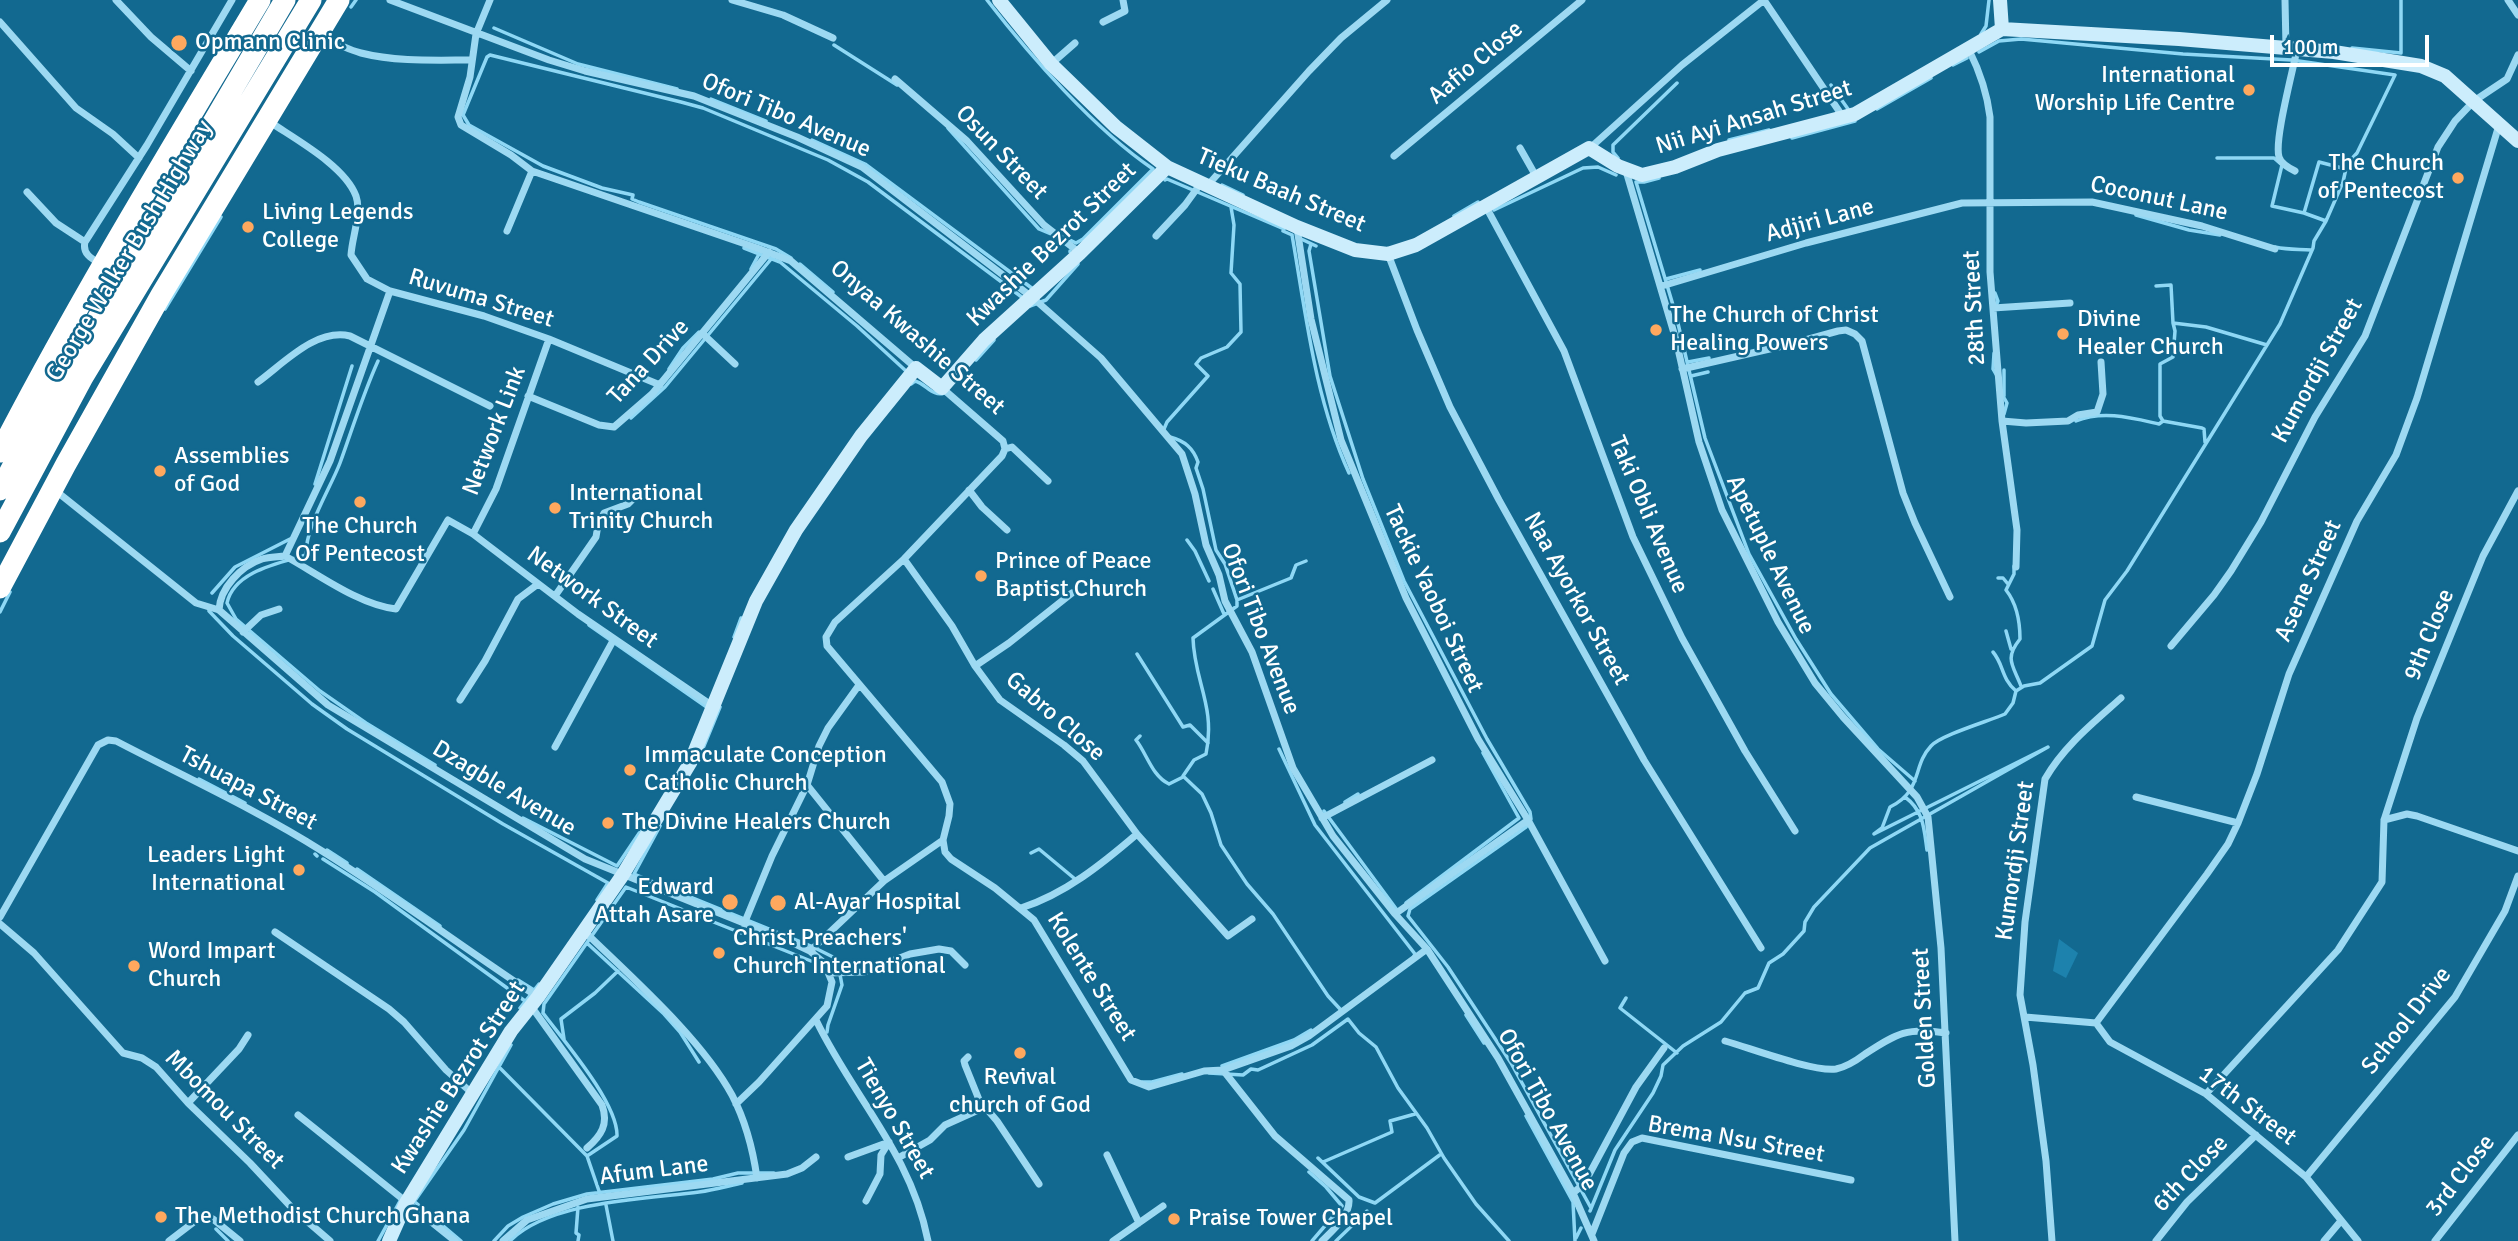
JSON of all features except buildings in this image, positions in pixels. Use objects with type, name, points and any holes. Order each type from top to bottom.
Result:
[{"type":"highway","points":[[0,452],[35,384],[159,165],[260,0]]},
{"type":"highway","name":"George Walker Bush Highway","points":[[0,490],[32,429],[285,0]]},
{"type":"highway","name":"George Walker Bush Highway","points":[[0,532],[83,377],[311,0]]},
{"type":"highway","points":[[0,588],[161,295],[339,0]]},
{"type":"street","points":[[116,0],[151,37],[191,71]]},
{"type":"street","points":[[103,265],[86,253],[85,243],[139,158],[232,0]]},
{"type":"street","points":[[390,0],[476,34]]},
{"type":"street","points":[[319,35],[368,54],[472,60],[476,34],[490,0]]},
{"type":"street","points":[[732,0],[782,15],[833,38]]},
{"type":"street","name":"Tieku Baah Street","points":[[999,0],[1051,64],[1116,127],[1167,167],[1297,227],[1355,250],[1388,254],[1416,245],[1589,148]]},
{"type":"street","points":[[1103,22],[1125,11],[1123,0]]},
{"type":"street","points":[[1156,236],[1341,38],[1387,0]]},
{"type":"street","name":"Aafio Close","points":[[1394,156],[1582,0]]},
{"type":"street","points":[[1589,148],[1682,65],[1764,0],[1843,117]]},
{"type":"street","points":[[2000,0],[2002,29],[2179,39],[2382,58],[2421,66],[2445,76],[2518,141]]},
{"type":"street","points":[[2286,0],[2291,49],[2278,154],[2281,161],[2295,171]]},
{"type":"street","points":[[2508,0],[2518,15]]},
{"type":"street","points":[[0,22],[76,108],[113,134],[139,158]]},
{"type":"street","name":"Nii Ayi Ansah Street","points":[[1589,148],[1626,170],[1652,174],[1718,150],[1854,114],[2002,29]]},
{"type":"street","name":"Ofori Tibo Avenue","points":[[476,34],[585,71],[694,96],[832,153],[876,176],[1033,298],[1101,358],[1182,454],[1198,505],[1206,545],[1228,606],[1256,663],[1293,768],[1333,836],[1395,914],[1427,949],[1498,1058],[1573,1193],[1593,1238]]},
{"type":"street","points":[[1051,64],[1075,43]]},
{"type":"street","name":"28th Street","points":[[1969,50],[1983,83],[1990,117],[1990,272],[2002,421],[2017,530],[2016,567]]},
{"type":"street","name":"Kumordji Street","points":[[2171,646],[2214,596],[2261,522],[2315,417],[2365,336],[2438,147],[2455,121],[2474,102],[2507,79],[2518,55]]},
{"type":"street","name":"Onyaa Kwashie Street","points":[[472,60],[470,77],[458,117],[461,124],[532,171],[791,261],[1003,441],[1005,449],[1002,456],[904,559],[829,629],[826,637],[827,646],[942,782],[950,804],[943,840]]},
{"type":"street","name":"Osun Street","points":[[895,79],[957,131],[1044,225],[1080,253]]},
{"type":"street","name":"Ruvuma Street","points":[[266,120],[327,162],[346,181],[356,197],[357,215],[351,255],[367,279],[390,291],[484,316],[549,339],[660,385]]},
{"type":"street","name":"Asene Street","points":[[2096,1023],[2207,874],[2228,844],[2238,823],[2294,662],[2351,533],[2400,443],[2417,398],[2499,125]]},
{"type":"street","points":[[1520,148],[1537,178]]},
{"type":"street","name":"Kwashie Bezrot Street","points":[[942,388],[985,340],[1033,298],[1167,167]]},
{"type":"street","name":"Apetuple Avenue","points":[[1626,170],[1662,286],[1699,442],[1722,510],[1778,622],[1815,683],[1917,797]]},
{"type":"street","points":[[507,230],[532,171]]},
{"type":"street","points":[[27,192],[55,223],[85,243]]},
{"type":"street","name":"Coconut Lane","points":[[1990,204],[2092,202],[2202,226],[2275,249]]},
{"type":"street","name":"Adjiri Lane","points":[[1662,286],[1806,243],[1962,203],[1990,204]]},
{"type":"street","name":"Taki Obli Avenue","points":[[1485,205],[1564,351],[1633,537],[1682,638],[1745,751],[1795,831]]},
{"type":"street","name":"Tackie Yaoboi Street","points":[[1297,227],[1311,319],[1341,440],[1406,598],[1478,739],[1528,820],[1605,961]]},
{"type":"street","name":"Tana Drive","points":[[528,396],[611,428],[660,385],[769,252]]},
{"type":"street","name":"Naa Ayorkor Street","points":[[1388,254],[1450,407],[1542,580],[1644,760],[1760,948]]},
{"type":"street","points":[[219,610],[223,591],[240,573],[262,559],[285,556],[330,460],[390,291]]},
{"type":"street","points":[[1993,308],[2070,303]]},
{"type":"street","points":[[1682,369],[1823,334],[1846,330],[1856,334],[1862,341],[1903,493],[1950,597]]},
{"type":"street","points":[[258,382],[316,340],[337,333],[490,407]]},
{"type":"street","points":[[703,334],[735,364]]},
{"type":"street","name":"Network Link","points":[[473,534],[496,489],[549,339]]},
{"type":"street","points":[[2002,421],[2068,421],[2078,415],[2097,412],[2103,394],[2101,362]]},
{"type":"street","name":"Kwashie Bezrot Street","points":[[388,1241],[406,1203],[511,1031],[622,876],[690,764],[756,601],[796,530],[861,436],[916,368]]},
{"type":"street","points":[[1005,449],[1012,447],[1048,481]]},
{"type":"street","name":"Dzagble Avenue","points":[[53,489],[196,603],[219,610],[328,705],[585,859],[810,951],[824,964],[829,974]]},
{"type":"street","points":[[969,490],[982,507],[1007,530]]},
{"type":"street","name":"9th Close","points":[[2206,1094],[2338,950],[2382,882],[2384,820],[2417,718],[2483,556],[2518,491]]},
{"type":"street","points":[[555,596],[596,537],[604,513],[628,504],[640,492]]},
{"type":"street","name":"Network Street","points":[[285,556],[366,601],[383,608],[396,609],[448,520],[473,534],[614,639],[714,706]]},
{"type":"street","name":"Gabro Close","points":[[904,559],[1000,700],[1083,761],[1137,834],[1228,936],[1252,919]]},
{"type":"street","points":[[460,700],[485,661],[518,599],[538,584]]},
{"type":"street","points":[[975,666],[1014,640],[1072,593]]},
{"type":"street","points":[[243,632],[261,615],[279,609]]},
{"type":"street","points":[[555,747],[614,639]]},
{"type":"street","points":[[744,924],[772,856],[807,785],[828,729],[859,685]]},
{"type":"street","name":"Kumordji Street","points":[[2052,1241],[2046,1161],[2020,995],[2025,922],[2045,779],[2069,745],[2121,698]]},
{"type":"street","name":"Tshuapa Street","points":[[0,917],[99,745],[108,740],[116,741],[320,849],[442,930],[535,1001]]},
{"type":"street","points":[[1322,818],[1432,760]]},
{"type":"street","points":[[807,785],[884,881]]},
{"type":"street","name":"Golden Street","points":[[1917,797],[1928,817],[1931,834],[1946,1033],[1955,1241]]},
{"type":"street","points":[[2136,797],[2238,823]]},
{"type":"street","points":[[2384,820],[2407,814],[2417,816],[2518,851]]},
{"type":"street","points":[[1395,914],[1528,820]]},
{"type":"street","points":[[1021,908],[1056,893],[1085,876],[1137,834]]},
{"type":"street","points":[[810,951],[884,881],[943,840]]},
{"type":"street","name":"Kolente Street","points":[[943,840],[945,852],[951,859],[1034,920],[1131,1080],[1149,1087],[1204,1071],[1223,1070],[1279,1051],[1309,1036],[1427,949]]},
{"type":"street","name":"School Drive","points":[[2306,1177],[2455,997],[2505,911],[2518,876]]},
{"type":"street","name":"Mbomou Street","points":[[0,924],[34,953],[123,1053],[150,1062],[293,1209],[330,1241]]},
{"type":"street","points":[[583,930],[678,1025],[713,1067],[736,1104],[753,1154],[757,1178]]},
{"type":"street","points":[[275,932],[404,1022],[446,1070],[474,1095]]},
{"type":"street","points":[[736,1104],[827,1006],[832,982],[829,974],[864,972],[911,954],[939,949],[951,951],[965,965]]},
{"type":"street","points":[[535,1001],[602,1105],[606,1122],[598,1139],[587,1148]]},
{"type":"street","points":[[2025,1017],[2096,1023]]},
{"type":"street","name":"Tienyo Street","points":[[816,1020],[827,1043],[898,1158],[916,1196],[928,1241]]},
{"type":"street","name":"17th Street","points":[[2096,1023],[2110,1042],[2206,1094],[2256,1135],[2306,1177],[2358,1241]]},
{"type":"street","points":[[1725,1041],[1820,1069],[1838,1069],[1858,1060],[1899,1034],[1920,1029],[1946,1033]]},
{"type":"street","points":[[188,1103],[239,1049],[248,1035]]},
{"type":"street","points":[[1573,1193],[1584,1184],[1636,1087],[1664,1048]]},
{"type":"street","points":[[968,1057],[964,1061],[965,1065],[982,1107]]},
{"type":"street","points":[[1223,1070],[1275,1136],[1347,1196],[1350,1203],[1341,1221],[1322,1241]]},
{"type":"street","points":[[898,1158],[930,1140],[944,1125],[982,1107],[989,1109],[1039,1184]]},
{"type":"street","name":"Mbomou Street","points":[[298,1115],[406,1203]]},
{"type":"street","name":"6th Close","points":[[2156,1241],[2187,1202],[2256,1135]]},
{"type":"street","name":"3rd Close","points":[[2435,1241],[2518,1135]]},
{"type":"street","name":"Brema Nsu Street","points":[[1593,1238],[1624,1153],[1632,1142],[1642,1138],[1851,1180]]},
{"type":"street","points":[[848,1157],[889,1142]]},
{"type":"street","points":[[866,1201],[880,1174],[881,1156],[889,1142]]},
{"type":"street","points":[[1107,1155],[1139,1223]]},
{"type":"street","name":"Afum Lane","points":[[503,1241],[527,1220],[587,1199],[787,1174],[802,1168],[816,1157]]},
{"type":"street","points":[[406,1203],[455,1241]]},
{"type":"street","points":[[1112,1241],[1163,1206]]},
{"type":"street","points":[[169,1241],[203,1215],[213,1219],[240,1241]]},
{"type":"street","points":[[2324,1241],[2340,1222]]},
{"type":"shaded area","points":[[2059,939],[2078,953],[2066,978],[2053,971]]},
{"type":"waterway","points":[[351,7],[356,0]]},
{"type":"waterway","points":[[987,0],[1064,91],[1108,134],[1153,169],[1083,239],[1076,243],[1066,238]]},
{"type":"waterway","points":[[1981,34],[1986,26],[1989,0]]},
{"type":"waterway","points":[[2352,48],[2401,53],[2401,0]]},
{"type":"waterway","points":[[494,28],[578,64],[677,89]]},
{"type":"waterway","points":[[1590,1211],[1615,1150],[1653,1093],[1663,1065],[1683,1046],[1721,1022],[1745,993],[1758,988],[1769,963],[1783,954],[1804,931],[1805,922],[1814,907],[1870,848],[2048,747],[1874,834],[1882,828],[1890,807],[1908,794],[1921,762],[1931,746],[1955,733],[2005,714],[2013,703],[2016,691],[2024,686],[2040,683],[2092,646],[2105,600],[2127,571],[2280,324],[2314,241],[2343,182],[2347,164],[2357,153],[2395,75],[2292,60],[2183,54],[2021,39],[1999,41],[1979,52]]},
{"type":"waterway","points":[[834,45],[897,85]]},
{"type":"waterway","points":[[791,258],[776,249],[639,202],[632,199],[633,195],[602,188],[543,166],[469,125],[463,115],[487,57],[490,55],[703,108],[828,160],[868,182],[1023,298]]},
{"type":"waterway","points":[[1953,65],[1967,58]]},
{"type":"waterway","points":[[1877,109],[1931,78]]},
{"type":"waterway","points":[[1618,158],[1613,152],[1613,145],[1677,83]]},
{"type":"waterway","points":[[1831,85],[1848,109]]},
{"type":"waterway","points":[[711,99],[766,121]]},
{"type":"waterway","points":[[1792,138],[1855,121]]},
{"type":"waterway","points":[[948,128],[1039,229],[1051,234]]},
{"type":"waterway","points":[[1729,140],[1769,130]]},
{"type":"waterway","points":[[812,140],[865,164],[1033,289]]},
{"type":"waterway","points":[[2217,158],[2274,158],[2282,165],[2272,206],[2304,213]]},
{"type":"waterway","points":[[2326,221],[2304,213],[2319,162],[2346,169]]},
{"type":"waterway","points":[[1494,210],[1583,168],[1598,167],[1616,175]]},
{"type":"waterway","points":[[1636,182],[1659,178]]},
{"type":"waterway","points":[[1165,180],[1284,229],[1283,231],[1292,235]]},
{"type":"waterway","points":[[1636,182],[1676,315],[1705,438],[1749,554],[1796,639],[1831,694],[1878,749],[1915,781]]},
{"type":"waterway","points":[[1222,185],[1243,195]]},
{"type":"waterway","points":[[1454,216],[1478,202]]},
{"type":"waterway","points":[[1164,429],[1167,422],[1208,376],[1196,364],[1201,358],[1227,347],[1241,332],[1240,284],[1231,273],[1234,225],[1231,207]]},
{"type":"waterway","points":[[2136,215],[2189,230],[2220,235]]},
{"type":"waterway","points":[[165,309],[221,217]]},
{"type":"waterway","points":[[1292,235],[1320,386],[1337,445],[1349,473]]},
{"type":"waterway","points":[[1299,238],[1316,246]]},
{"type":"waterway","points":[[1311,244],[1309,251],[1330,376],[1363,479],[1404,581],[1487,739],[1530,812],[1531,819],[1526,827],[1410,909],[1408,916],[1448,967],[1511,1063],[1591,1208]]},
{"type":"waterway","points":[[2275,247],[2311,250]]},
{"type":"waterway","points":[[744,248],[780,262],[906,371]]},
{"type":"waterway","points":[[751,269],[759,254]]},
{"type":"waterway","points":[[631,418],[665,387],[772,258]]},
{"type":"waterway","points":[[800,264],[833,292]]},
{"type":"waterway","points":[[1030,306],[1046,300],[1078,264]]},
{"type":"waterway","points":[[1666,279],[1700,270]]},
{"type":"waterway","points":[[2156,286],[2171,285],[2173,323],[2206,327],[2267,345]]},
{"type":"waterway","points":[[1995,293],[1998,301],[1995,308]]},
{"type":"waterway","points":[[2173,323],[2173,357],[2160,364],[2160,416],[2163,421],[2204,429],[2205,442]]},
{"type":"waterway","points":[[669,369],[683,348],[699,332]]},
{"type":"waterway","points":[[976,360],[994,340]]},
{"type":"waterway","points":[[1994,353],[1993,369],[1997,376]]},
{"type":"waterway","points":[[1688,362],[1709,358]]},
{"type":"waterway","points":[[378,361],[340,463],[309,533],[306,555],[271,565],[248,576],[231,592],[227,603],[236,619],[320,691],[435,765]]},
{"type":"waterway","points":[[315,484],[352,366]]},
{"type":"waterway","points":[[2004,370],[2004,396]]},
{"type":"waterway","points":[[1691,376],[1708,372]]},
{"type":"waterway","points":[[911,384],[915,381],[933,392],[944,393]]},
{"type":"waterway","points":[[2003,396],[2007,403],[2004,414]]},
{"type":"waterway","points":[[2076,421],[2097,416],[2159,424],[2163,421]]},
{"type":"waterway","points":[[1170,437],[1188,446],[1196,457],[1196,468],[1216,550],[1225,564],[1237,600],[1237,606],[1193,638],[1207,708],[1208,737],[1206,754],[1194,760],[1183,776],[1202,794],[1221,845],[1247,884],[1273,914],[1328,996],[1340,1009]]},
{"type":"waterway","points":[[212,593],[235,567],[290,539]]},
{"type":"waterway","points":[[1187,540],[1209,581]]},
{"type":"waterway","points":[[1237,600],[1291,578],[1296,565],[1306,561]]},
{"type":"waterway","points":[[2014,566],[2014,574],[2006,590],[2013,601],[2018,620],[2020,639],[2011,657],[2021,686]]},
{"type":"waterway","points":[[1998,578],[2003,578],[2008,584]]},
{"type":"waterway","points":[[1213,589],[1224,614]]},
{"type":"waterway","points":[[0,612],[10,592]]},
{"type":"waterway","points":[[209,611],[233,636],[312,704],[347,729],[503,824],[608,883],[597,900]]},
{"type":"waterway","points":[[734,637],[741,618]]},
{"type":"waterway","points":[[589,625],[708,708]]},
{"type":"waterway","points":[[2006,631],[2011,649]]},
{"type":"waterway","points":[[1993,652],[2016,691]]},
{"type":"waterway","points":[[1137,654],[1183,727],[1190,725],[1208,743]]},
{"type":"waterway","points":[[699,758],[720,707]]},
{"type":"waterway","points":[[1140,736],[1136,740],[1158,776],[1169,784],[1183,777]]},
{"type":"waterway","points":[[1279,749],[1315,825],[1414,956]]},
{"type":"waterway","points":[[1406,903],[1519,818],[1483,753]]},
{"type":"waterway","points":[[199,779],[245,803]]},
{"type":"waterway","points":[[1345,802],[1358,794]]},
{"type":"waterway","points":[[1905,797],[1920,814],[1927,850]]},
{"type":"waterway","points":[[1324,811],[1397,910]]},
{"type":"waterway","points":[[523,818],[617,866],[648,820]]},
{"type":"waterway","points":[[660,826],[634,874],[837,959],[842,985],[827,1032]]},
{"type":"waterway","points":[[1031,853],[1039,849],[1075,879]]},
{"type":"waterway","points":[[327,850],[347,863]]},
{"type":"waterway","points":[[323,859],[375,892],[525,1001]]},
{"type":"waterway","points":[[357,869],[440,926]]},
{"type":"waterway","points":[[543,1013],[544,1004],[626,887],[811,961]]},
{"type":"waterway","points":[[588,944],[664,1014],[680,1032],[699,1062]]},
{"type":"waterway","points":[[564,1039],[561,1019],[618,971]]},
{"type":"waterway","points":[[518,980],[534,990]]},
{"type":"waterway","points":[[520,1008],[539,984]]},
{"type":"waterway","points":[[1626,998],[1620,1008],[1677,1053]]},
{"type":"waterway","points":[[543,1013],[588,1072],[615,1122],[617,1136],[587,1156],[599,1191]]},
{"type":"waterway","points":[[1466,1015],[1484,1043]]},
{"type":"waterway","points":[[1209,1073],[1243,1075],[1251,1069],[1258,1070],[1312,1045],[1348,1019],[1359,1033],[1376,1047],[1398,1088],[1427,1128],[1444,1158],[1476,1204],[1509,1241]]},
{"type":"waterway","points":[[1222,1066],[1294,1040],[1311,1030]]},
{"type":"waterway","points":[[416,1199],[464,1130],[511,1045]]},
{"type":"waterway","points":[[499,1067],[587,1156]]},
{"type":"waterway","points":[[1142,1082],[1182,1074]]},
{"type":"waterway","points":[[1323,1162],[1392,1132],[1390,1121],[1415,1114]]},
{"type":"waterway","points":[[1526,1116],[1573,1202],[1575,1241]]},
{"type":"waterway","points":[[1318,1158],[1359,1197],[1375,1203],[1441,1154]]},
{"type":"waterway","points":[[1309,1172],[1342,1206],[1312,1241]]},
{"type":"waterway","points":[[494,1241],[508,1226],[523,1217],[587,1194],[713,1179],[738,1173],[774,1173]]},
{"type":"waterway","points":[[510,1241],[548,1217],[573,1210],[742,1183]]},
{"type":"waterway","points":[[378,1241],[400,1201]]},
{"type":"waterway","points":[[415,1202],[461,1241]]},
{"type":"waterway","points":[[606,1205],[613,1241]]},
{"type":"waterway","points":[[578,1207],[578,1241]]},
{"type":"waterway","points":[[1336,1241],[1367,1211]]},
{"type":"waterway","points":[[1576,1238],[1581,1228]]},
{"type":"waterway","points":[[216,1229],[228,1241]]},
{"type":"place","name":"Opmann Clinic","points":[[179,43]]},
{"type":"place","name":"International Worship Life Centre","points":[[2249,90]]},
{"type":"place","name":"The Church of Pentecost","points":[[2458,178]]},
{"type":"place","name":"Living Legends College","points":[[248,227]]},
{"type":"place","name":"The Church of Christ Healing Powers","points":[[1656,330]]},
{"type":"place","name":"Divine Healer Church","points":[[2063,334]]},
{"type":"place","name":"Assemblies of God","points":[[160,471]]},
{"type":"place","name":"The Church Of Pentecost","points":[[360,502]]},
{"type":"place","name":"International Trinity Church","points":[[555,508]]},
{"type":"place","name":"Prince of Peace Baptist Church","points":[[981,576]]},
{"type":"place","name":"Immaculate Conception Catholic Church","points":[[630,770]]},
{"type":"place","name":"The Divine Healers Church","points":[[608,823]]},
{"type":"place","name":"Leaders Light International","points":[[299,870]]},
{"type":"place","name":"Edward Attah Asare","points":[[730,902]]},
{"type":"place","name":"Al-Ayar Hospital","points":[[778,903]]},
{"type":"place","name":"Christ Preachers' Church International","points":[[719,953]]},
{"type":"place","name":"Word Impart Church","points":[[134,966]]},
{"type":"place","name":"Revival church of God","points":[[1020,1053]]},
{"type":"place","name":"The Methodist Church Ghana","points":[[161,1217]]},
{"type":"place","name":"Praise Tower Chapel","points":[[1174,1219]]}]
